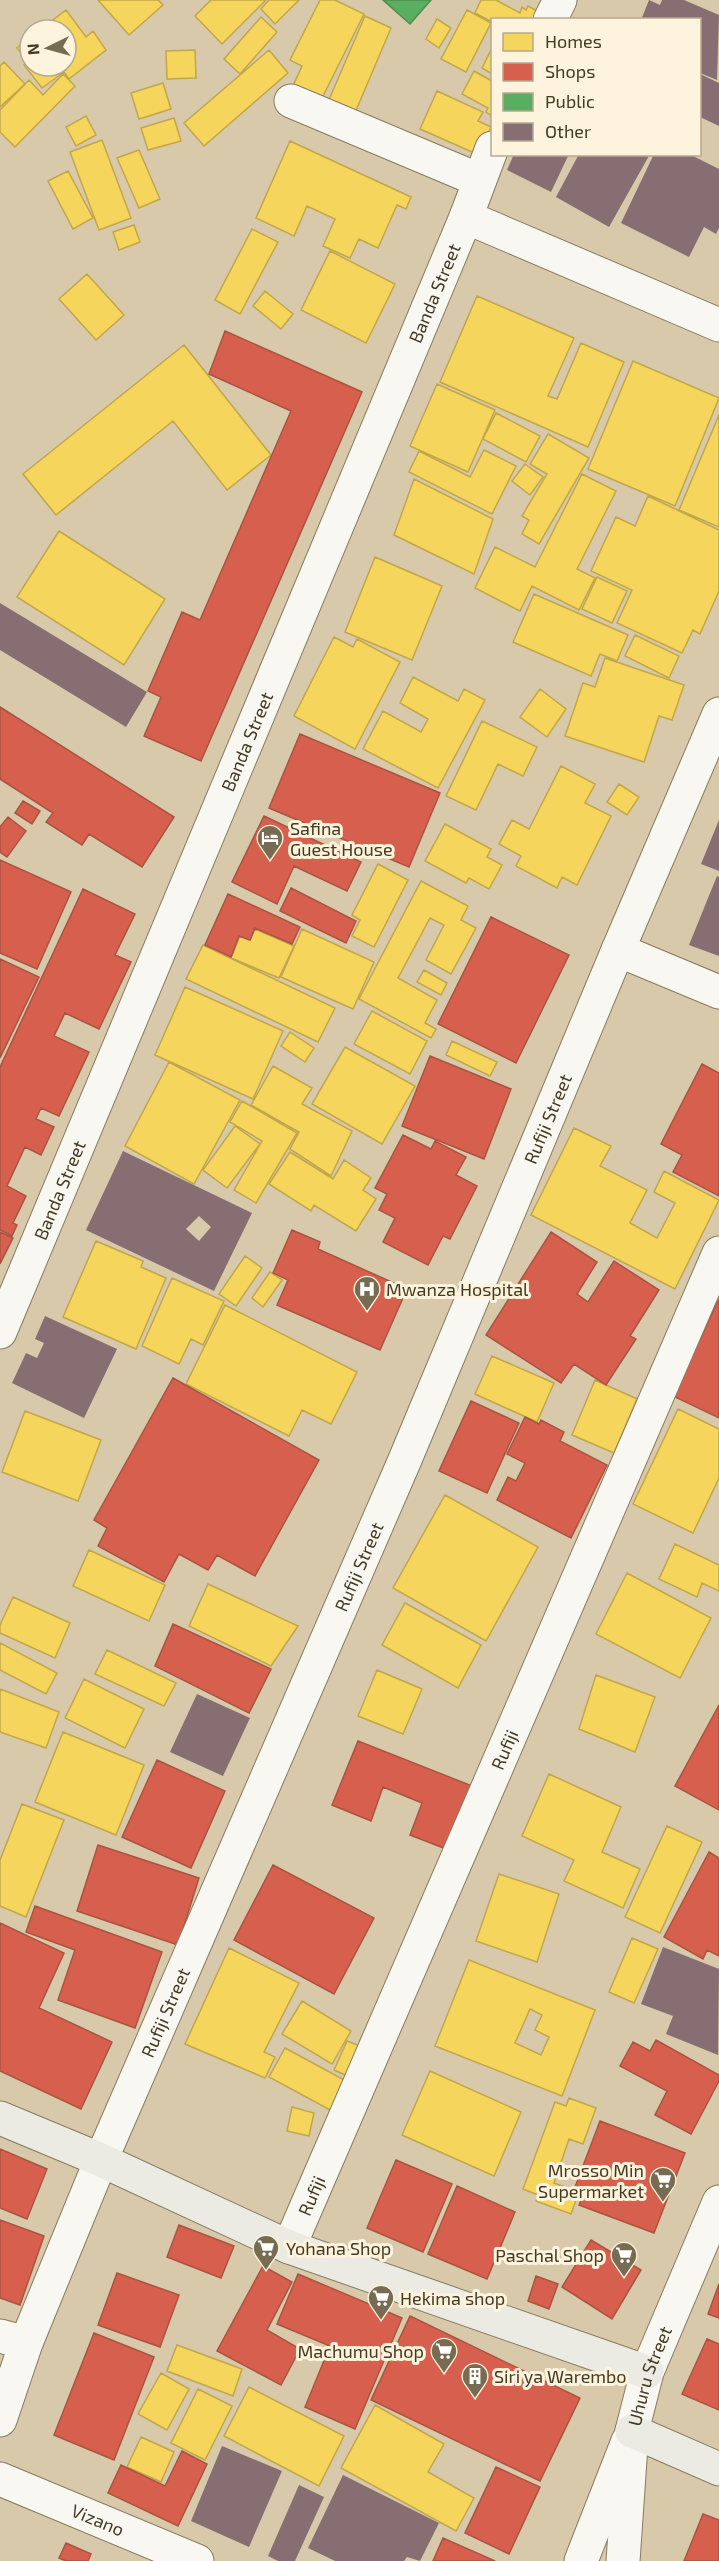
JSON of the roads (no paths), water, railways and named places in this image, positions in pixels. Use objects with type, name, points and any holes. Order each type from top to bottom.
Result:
[{"type":"main road","points":[[0,2118],[101,2160],[289,2247],[646,2372]]},
{"type":"main road","points":[[632,2431],[719,2469]]},
{"type":"street","points":[[551,18],[560,0]]},
{"type":"street","points":[[291,101],[479,180]]},
{"type":"street","name":"Banda Street","points":[[0,1332],[466,217],[491,150]]},
{"type":"street","points":[[466,217],[719,324]]},
{"type":"street","name":"Rufiji Street","points":[[0,2420],[13,2339],[101,2160],[399,1473],[719,714]]},
{"type":"street","points":[[618,950],[719,992]]},
{"type":"street","name":"Rufiji","points":[[289,2247],[719,1253]]},
{"type":"street","name":"Uhuru Street","points":[[623,2561],[632,2431],[646,2372],[719,2202]]},
{"type":"street","points":[[581,2561],[632,2431]]},
{"type":"street","name":"Vizano","points":[[0,2478],[196,2561]]},
{"type":"place","name":"Safina Guest House","points":[[270,861]]},
{"type":"place","name":"Mwanza Hospital","points":[[367,1312]]},
{"type":"place","name":"Mrosso Min Supermarket","points":[[663,2203]]},
{"type":"place","name":"Yohana Shop","points":[[266,2271]]},
{"type":"place","name":"Paschal Shop","points":[[624,2278]]},
{"type":"place","name":"Hekima shop","points":[[381,2321]]},
{"type":"place","name":"Machumu Shop","points":[[444,2374]]},
{"type":"place","name":"Siri ya Warembo","points":[[475,2399]]}]
